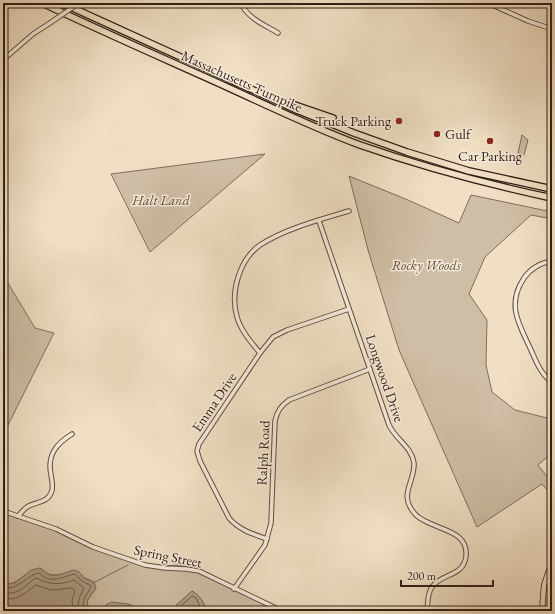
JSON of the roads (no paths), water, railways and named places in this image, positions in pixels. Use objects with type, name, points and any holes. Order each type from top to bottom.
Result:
[{"type":"highway","name":"Massachusetts Turnpike","points":[[42,3],[289,115],[346,139],[398,158],[444,172],[496,186],[552,198]]},
{"type":"highway","name":"Massachusetts Turnpike","points":[[62,3],[265,95],[342,128],[406,152],[476,172],[552,189]]},
{"type":"highway","points":[[265,95],[333,118]]},
{"type":"main road","points":[[542,611],[544,585],[552,562]]},
{"type":"street","points":[[3,60],[33,34],[80,3]]},
{"type":"street","points":[[240,3],[243,8],[253,17],[278,33]]},
{"type":"street","points":[[488,3],[518,17],[552,29]]},
{"type":"street","points":[[260,353],[247,337],[237,317],[234,304],[235,290],[241,270],[250,255],[260,246],[289,231],[349,211]]},
{"type":"street","name":"Longwood Drive","points":[[319,221],[392,432],[406,447],[413,458],[414,468],[407,492],[411,507],[416,515],[459,537],[466,546],[467,555],[463,566],[455,574],[438,581],[433,586],[429,594],[427,611]]},
{"type":"street","points":[[552,261],[537,266],[529,272],[520,286],[515,300],[515,308],[519,324],[541,371],[552,382]]},
{"type":"street","name":"Emma Drive","points":[[267,539],[243,530],[235,525],[229,518],[200,461],[197,451],[199,444],[260,353],[273,337],[287,330],[349,309]]},
{"type":"street","name":"Ralph Road","points":[[234,588],[265,545],[271,523],[275,420],[277,411],[288,400],[370,369]]},
{"type":"street","points":[[18,516],[27,507],[46,499],[51,494],[53,487],[50,467],[52,454],[60,442],[72,434]]},
{"type":"street","name":"Spring Street","points":[[3,511],[62,531],[86,544],[127,559],[151,566],[172,569],[193,569],[199,571],[282,611]]},
{"type":"water","points":[[40,568],[47,574],[51,575],[74,570],[79,572],[84,578],[94,582],[96,588],[87,601],[89,611],[3,611],[3,576],[6,576],[6,581],[9,584],[15,583],[31,570]]},
{"type":"water","points":[[192,591],[201,600],[206,611],[170,611]]},
{"type":"water","points":[[112,602],[128,604],[147,611],[102,611],[107,604]]},
{"type":"waterway","points":[[93,583],[128,565]]},
{"type":"place","name":"Truck Parking","points":[[399,121]]},
{"type":"place","name":"Gulf","points":[[437,134]]},
{"type":"place","name":"Car Parking","points":[[490,141]]},
{"type":"park label","name":"Halt Land","points":[[161,200]]},
{"type":"park label","name":"Rocky Woods","points":[[426,265]]}]
